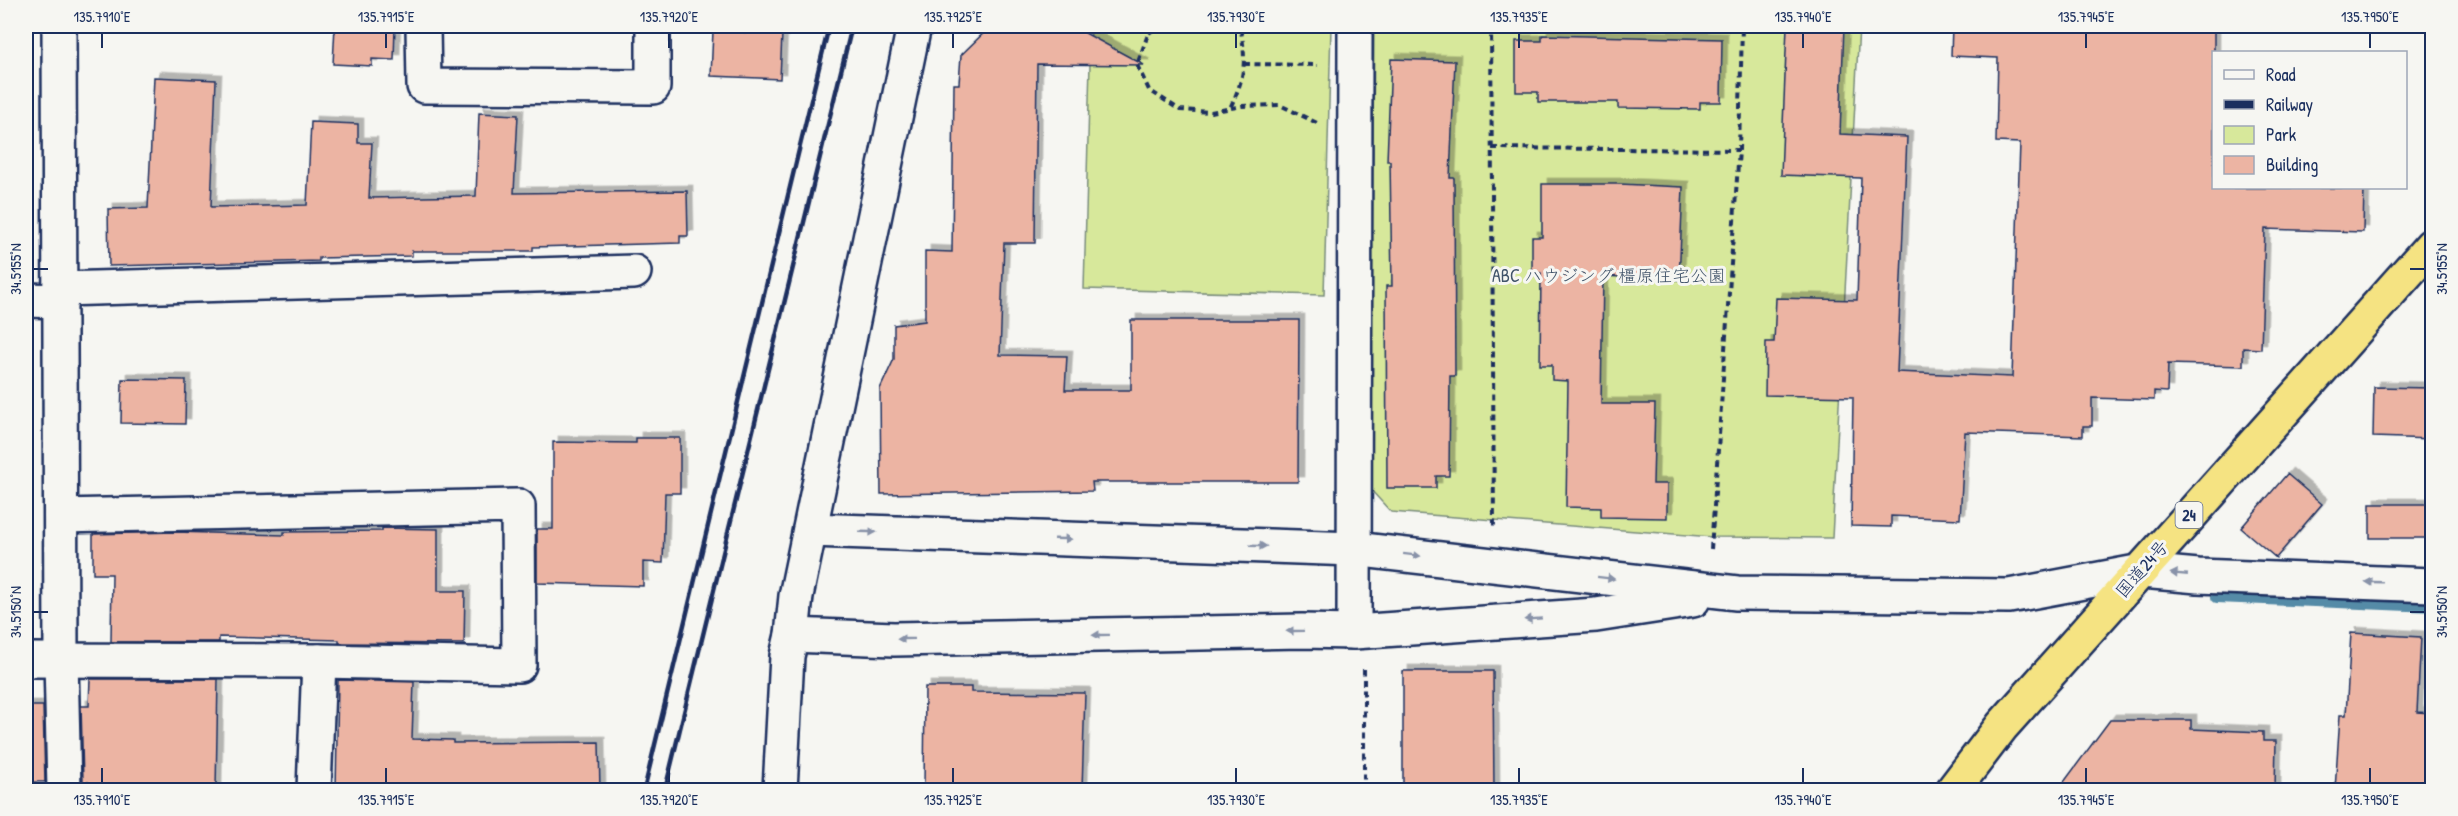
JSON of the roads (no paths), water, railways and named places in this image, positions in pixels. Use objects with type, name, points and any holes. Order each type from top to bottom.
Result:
[{"type":"highway","name":"国道24号","points":[[1953,790],[2002,726],[2433,245]]},
{"type":"street","points":[[59,26],[61,660],[64,790]]},
{"type":"street","points":[[423,26],[424,86],[653,87],[653,26]]},
{"type":"street","points":[[780,790],[787,656],[792,635],[796,596],[914,26]]},
{"type":"street","points":[[1354,632],[1355,26]]},
{"type":"street","points":[[26,300],[61,295],[634,272]]},
{"type":"street","points":[[26,660],[319,661],[519,665],[518,506],[61,516]]},
{"type":"street","points":[[810,530],[1354,549],[1737,593],[2009,596],[2142,571],[2198,576],[2433,585]]},
{"type":"street","points":[[792,635],[894,639],[1354,632],[1596,615],[1737,593]]},
{"type":"street","points":[[314,790],[319,661]]},
{"type":"waterway","points":[[2217,597],[2432,606]]},
{"type":"railway","points":[[644,790],[829,26]]},
{"type":"railway","points":[[665,790],[852,26]]},
{"type":"park label","name":"ABC ハウジング 橿原住宅公園","points":[[1609,276]]}]
